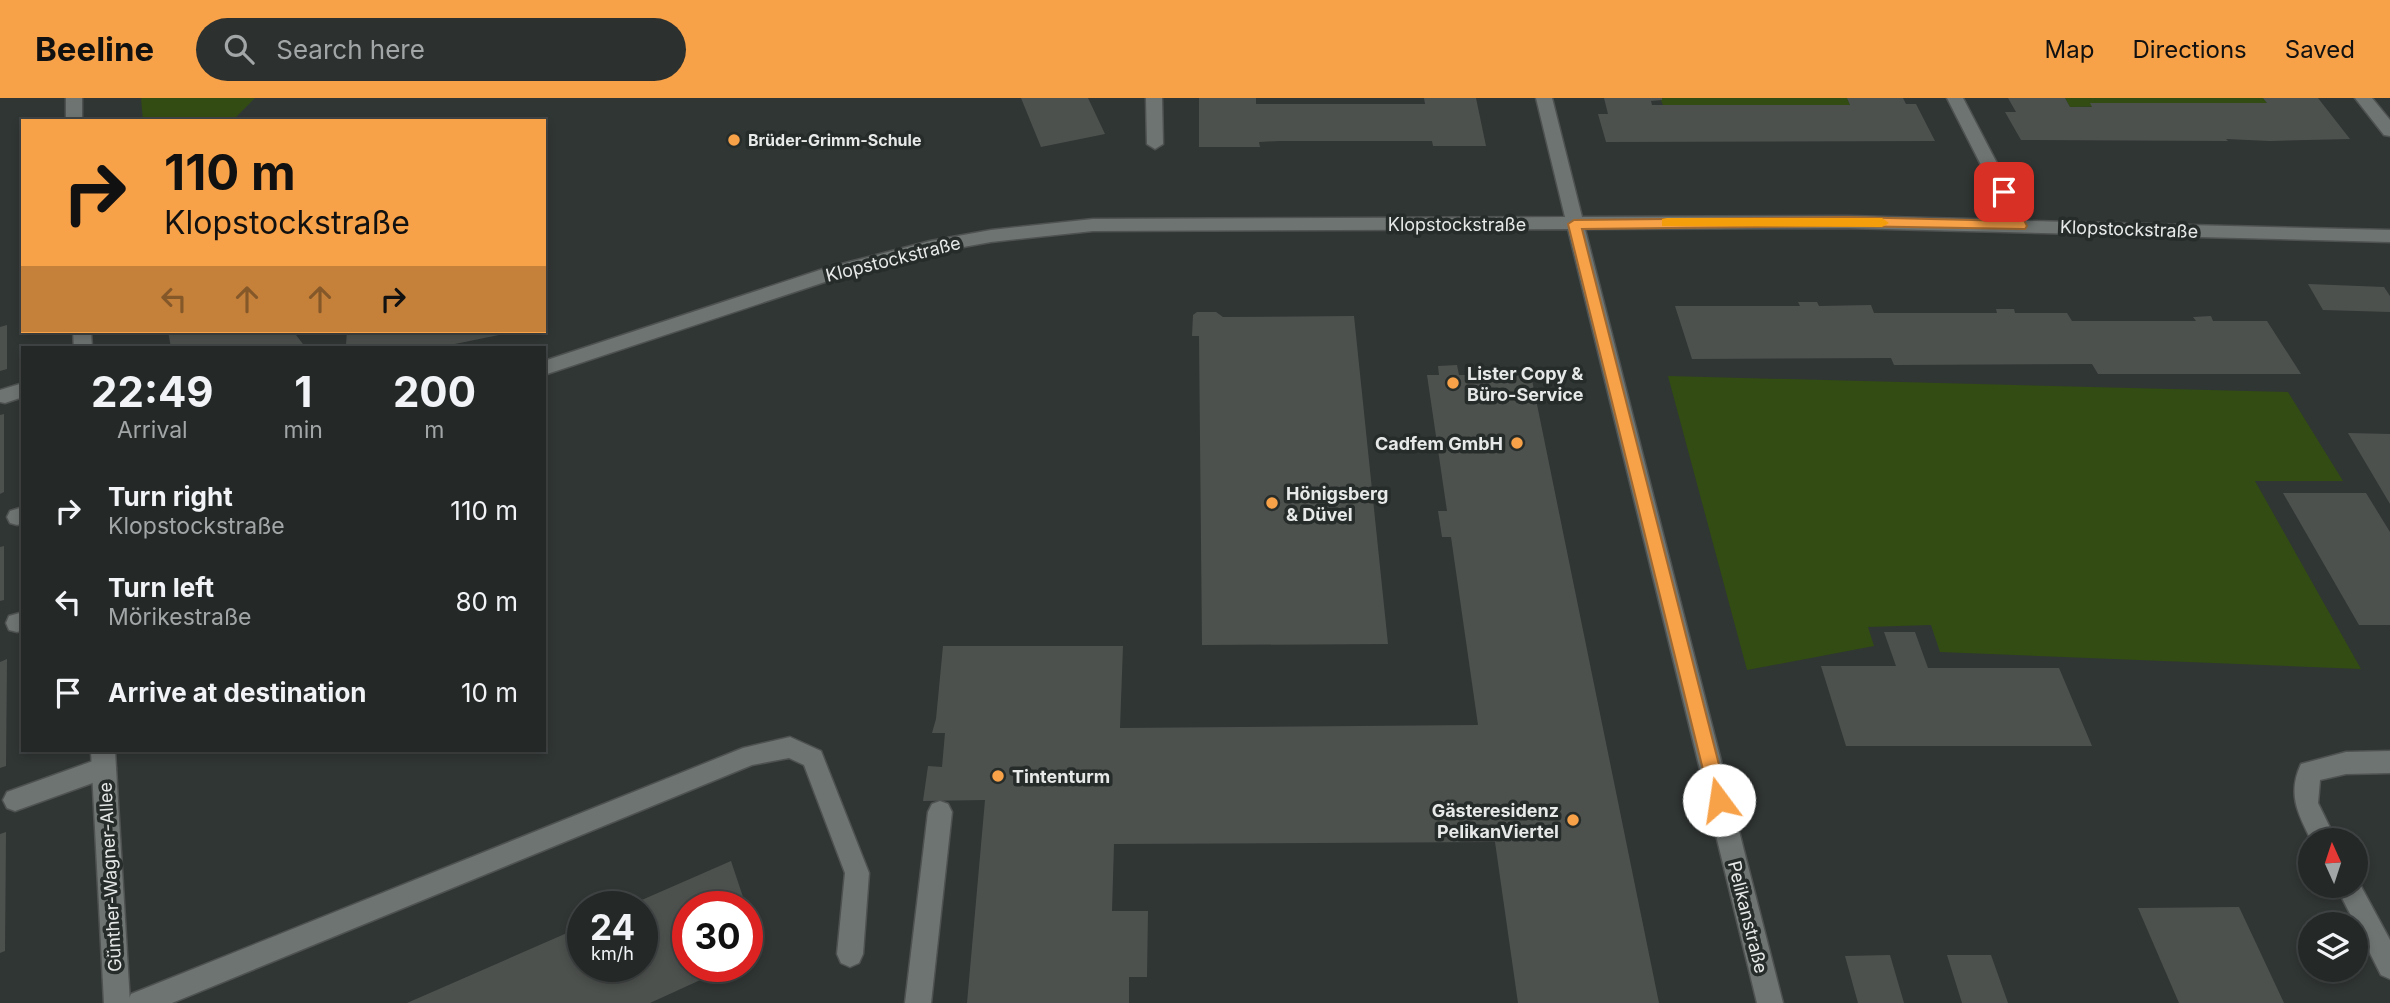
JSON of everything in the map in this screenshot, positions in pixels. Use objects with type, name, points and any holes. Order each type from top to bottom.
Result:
[{"type":"street","points":[[74,98],[74,119]]},
{"type":"street","points":[[1154,98],[1155,144]]},
{"type":"street","name":"Pelikanstraße","points":[[1544,98],[1769,1003]]},
{"type":"street","points":[[1955,98],[2021,226]]},
{"type":"street","points":[[2363,98],[2390,131]]},
{"type":"street","name":"Klopstockstraße","points":[[546,367],[849,267],[931,247],[1025,230],[1131,225],[1847,222],[2390,236]]},
{"type":"street","points":[[139,1003],[751,755],[790,747],[813,758],[857,873],[850,954]]},
{"type":"street","points":[[15,800],[104,759]]},
{"type":"street","name":"Günther-Wagner-Allee","points":[[104,759],[117,1003]]},
{"type":"street","points":[[2318,828],[2306,804],[2309,772],[2347,763],[2390,762]]},
{"type":"street","points":[[918,1003],[940,812]]},
{"type":"street","points":[[2354,898],[2390,966]]},
{"type":"green space","points":[[141,98],[255,98],[234,119],[143,119]]},
{"type":"green space","points":[[1660,98],[1847,98],[1850,105],[1663,105]]},
{"type":"green space","points":[[2065,98],[2263,98],[2267,103],[2070,107]]},
{"type":"green space","points":[[1668,376],[2288,392],[2343,481],[2255,481],[2361,669],[1940,652],[1931,625],[1868,627],[1874,646],[1747,670]]},
{"type":"building","points":[[1021,98],[1088,98],[1105,134],[1041,147]]},
{"type":"building","points":[[1199,98],[1256,98],[1256,104],[1425,104],[1424,98],[1476,98],[1486,146],[1433,146],[1432,141],[1279,141],[1259,142],[1260,147],[1199,147]]},
{"type":"building","points":[[1604,98],[1662,98],[1651,101],[1652,105],[1850,105],[1847,98],[1903,98],[1906,104],[1916,104],[1935,141],[1606,142],[1598,114],[1608,114]]},
{"type":"building","points":[[2008,98],[2065,98],[2070,107],[2092,107],[2090,103],[2267,103],[2263,98],[2318,98],[2350,139],[2021,140],[2005,112],[2016,112]]},
{"type":"building","points":[[2308,284],[2384,287],[2390,296],[2390,312],[2323,310]]},
{"type":"building","points":[[1798,302],[1817,302],[1819,306],[1871,305],[1874,313],[1997,313],[1996,309],[2014,309],[2015,313],[2067,313],[2072,321],[2196,321],[2193,317],[2211,316],[2213,321],[2267,321],[2301,374],[2098,374],[2092,364],[1894,365],[1891,358],[1692,359],[1675,306],[1800,306]]},
{"type":"building","points":[[1197,312],[1216,312],[1223,317],[1354,316],[1388,644],[1202,645],[1199,336],[1192,336],[1193,315]]},
{"type":"building","points":[[7,325],[7,369],[0,371],[0,327]]},
{"type":"building","points":[[168,333],[295,333],[304,346],[171,346]]},
{"type":"building","points":[[347,333],[509,333],[445,346],[346,345]]},
{"type":"building","points":[[1457,365],[1459,375],[1531,375],[1659,1003],[1518,1003],[1495,842],[1114,844],[1112,911],[1148,911],[1147,977],[1129,977],[1129,1003],[967,1003],[985,800],[923,801],[928,766],[942,767],[945,733],[932,733],[936,719],[943,646],[1123,646],[1120,728],[1478,725],[1451,537],[1442,537],[1438,511],[1447,511],[1427,375],[1439,375],[1438,366]]},
{"type":"building","points":[[4,414],[4,492],[0,494],[0,415]]},
{"type":"building","points":[[2348,433],[2390,434],[2390,504]]},
{"type":"building","points":[[2283,493],[2366,493],[2390,532],[2390,625],[2359,625]]},
{"type":"building","points":[[4,546],[4,600],[0,601],[0,547]]},
{"type":"building","points":[[1884,632],[1915,632],[1928,668],[2059,668],[2092,746],[1846,746],[1821,666],[1896,666]]},
{"type":"building","points":[[7,659],[6,766],[0,768],[0,662]]},
{"type":"building","points":[[6,832],[5,951],[0,953],[0,834]]},
{"type":"building","points":[[731,861],[741,891],[672,891],[672,982],[696,982],[650,1003],[407,1003],[567,933],[567,982],[658,982],[658,893]]},
{"type":"building","points":[[2239,907],[2284,1003],[2179,1003],[2138,908]]},
{"type":"building","points":[[1890,955],[1904,1003],[1858,1003],[1845,956]]},
{"type":"building","points":[[1947,955],[1991,955],[2008,1003],[1962,1003]]},
{"type":"slow traffic","points":[[1667,223],[1882,223]]},
{"type":"place","name":"Brüder-Grimm-Schule","points":[[734,140]]},
{"type":"place","name":"Lister Copy & Büro-Service","points":[[1453,383]]},
{"type":"place","name":"Cadfem GmbH","points":[[1517,443]]},
{"type":"place","name":"Hönigsberg & Düvel","points":[[1272,503]]},
{"type":"place","name":"Tintenturm","points":[[998,776]]},
{"type":"place","name":"Gästeresidenz PelikanViertel","points":[[1573,820]]},
{"type":"route","points":[[1719,800],[1574,224],[1847,222],[2021,226],[2004,192]]}]
